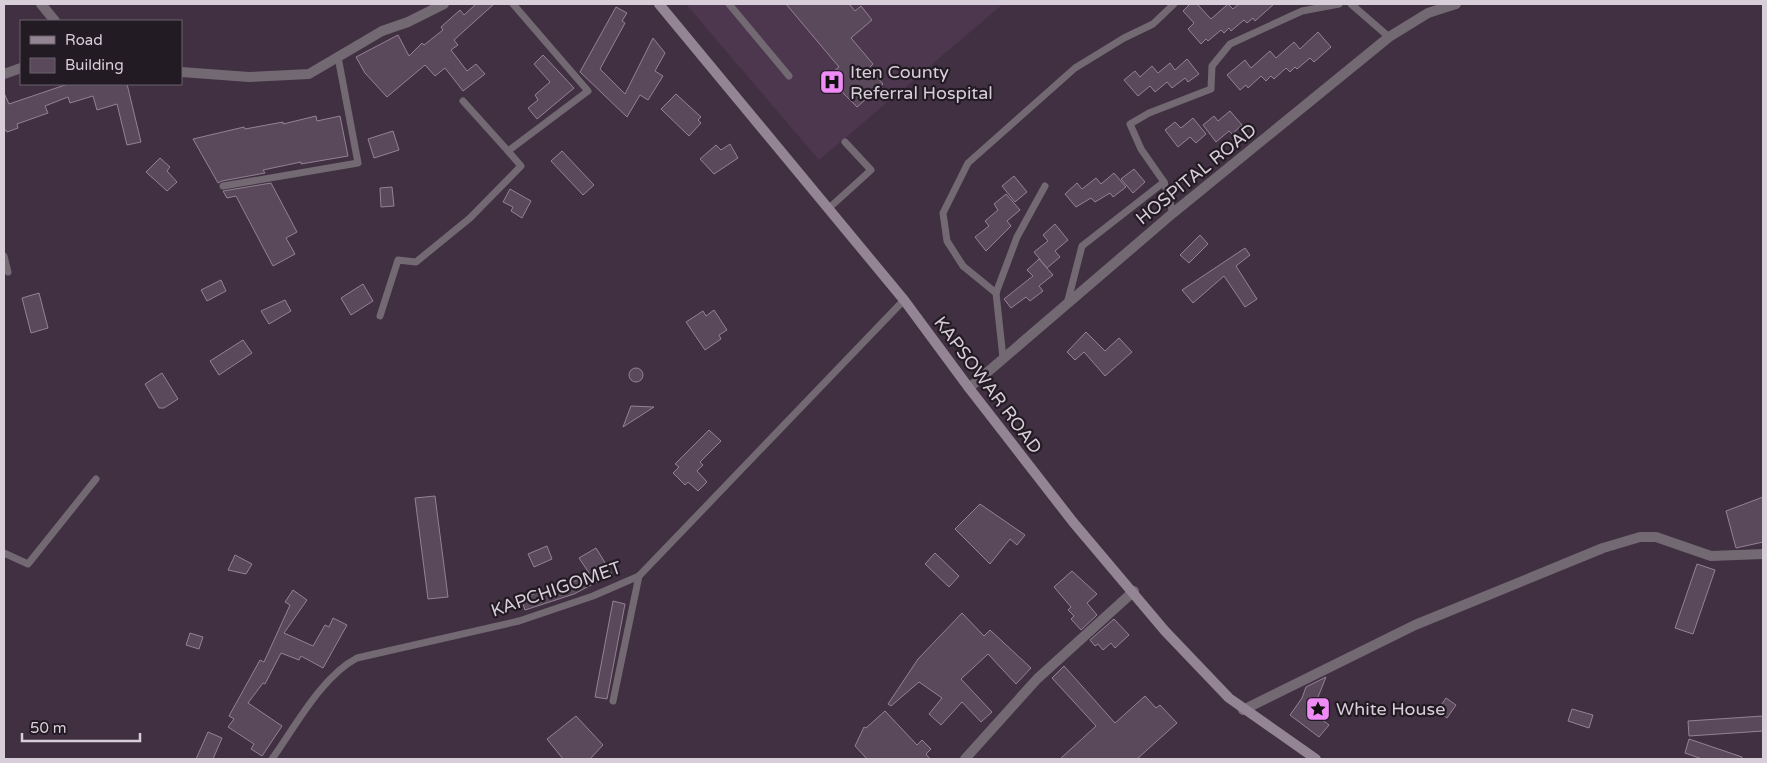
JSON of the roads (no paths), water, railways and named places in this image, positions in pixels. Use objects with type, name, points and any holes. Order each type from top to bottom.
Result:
[{"type":"main road","name":"KAPSOWAR ROAD","points":[[659,4],[904,300],[969,388],[1073,522],[1134,591],[1165,631],[1229,698],[1243,710],[1316,759]]},
{"type":"street","points":[[41,4],[54,20]]},
{"type":"street","points":[[182,72],[249,77],[310,74],[382,31],[408,22],[444,4]]},
{"type":"street","name":"HOSPITAL ROAD","points":[[969,388],[1173,213],[1389,37],[1428,14],[1456,4]]},
{"type":"street","points":[[4,74],[20,68]]},
{"type":"street","points":[[1243,710],[1415,625],[1603,548],[1640,537],[1656,537],[1711,556],[1763,554]]},
{"type":"street","points":[[965,759],[1036,680],[1134,591]]},
{"type":"lane","points":[[508,150],[588,91],[513,4]]},
{"type":"lane","points":[[729,4],[789,76]]},
{"type":"lane","points":[[996,292],[963,266],[947,241],[943,213],[968,163],[1075,68],[1124,38],[1153,24],[1174,4]]},
{"type":"lane","points":[[1173,213],[1164,182],[1141,148],[1130,124],[1149,113],[1211,89],[1212,66],[1230,44],[1302,10],[1339,4]]},
{"type":"lane","points":[[1351,4],[1389,37]]},
{"type":"lane","points":[[223,186],[358,163],[338,57]]},
{"type":"lane","points":[[380,316],[398,260],[416,262],[470,218],[521,166],[463,101]]},
{"type":"lane","points":[[828,208],[871,170],[845,142]]},
{"type":"lane","points":[[1066,306],[1082,246],[1164,182]]},
{"type":"lane","points":[[1003,358],[996,292],[1017,237],[1045,186]]},
{"type":"lane","points":[[4,256],[8,272]]},
{"type":"lane","name":"KAPCHIGOMET","points":[[272,759],[326,685],[346,664],[357,658],[519,621],[593,596],[639,576],[904,300]]},
{"type":"lane","points":[[4,553],[28,564],[96,479]]},
{"type":"lane","points":[[613,701],[639,576]]},
{"type":"place","name":"Iten County Referral Hospital","points":[[832,82]]},
{"type":"place","name":"White House","points":[[1318,709]]}]
